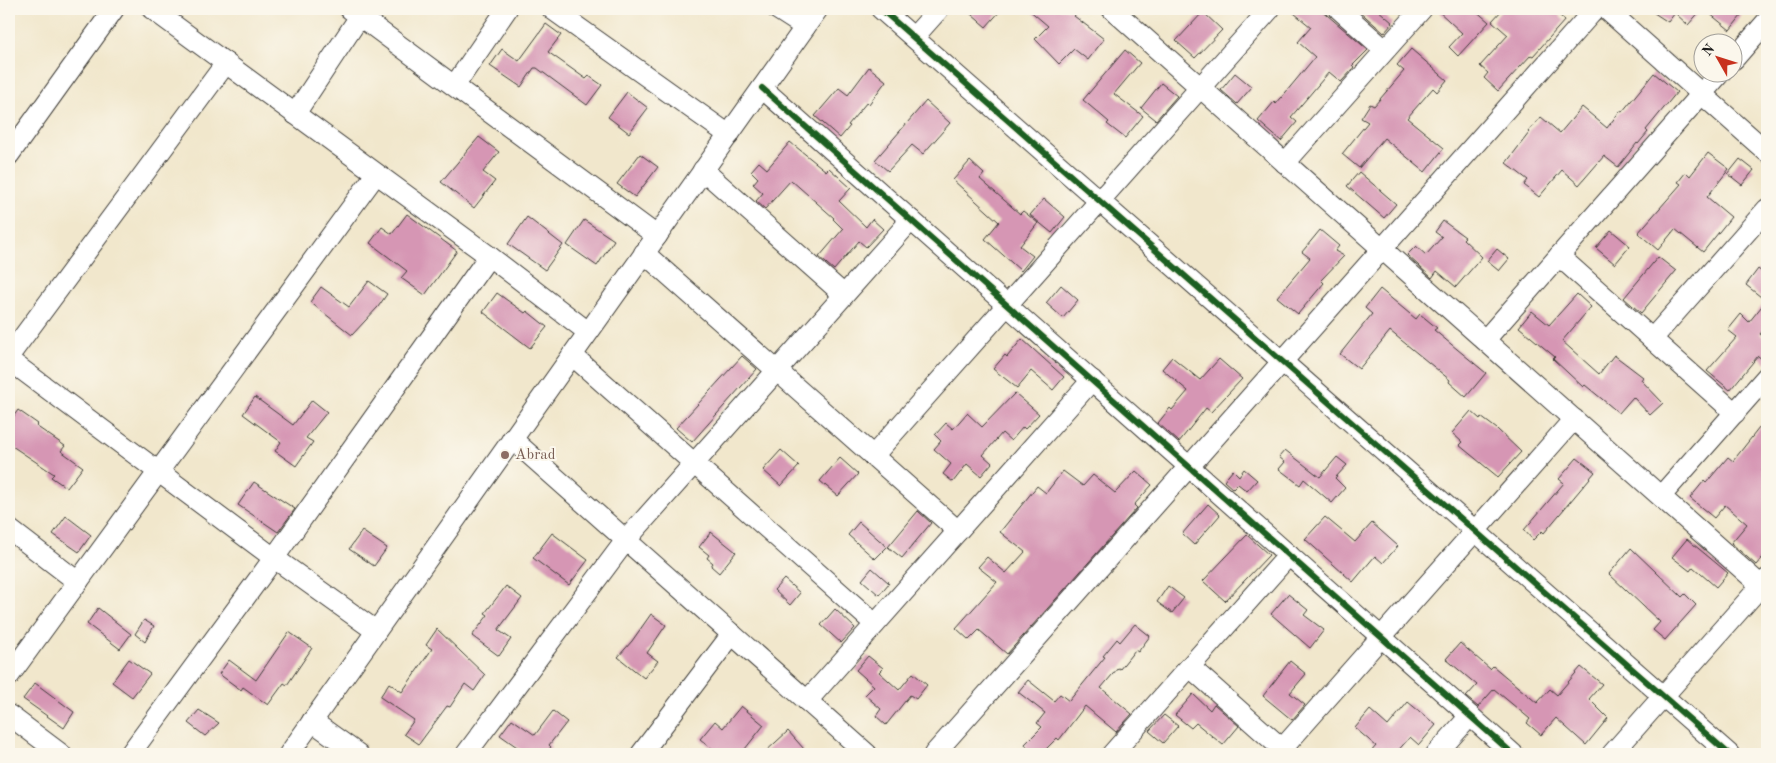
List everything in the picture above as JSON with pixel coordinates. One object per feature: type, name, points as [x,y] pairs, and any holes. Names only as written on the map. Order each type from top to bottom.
[{"type":"street","points":[[9,155],[114,9]]},
{"type":"street","points":[[152,9],[490,256],[588,332]]},
{"type":"street","points":[[455,85],[507,9]]},
{"type":"street","points":[[552,9],[729,135]]},
{"type":"street","points":[[777,9],[805,27]]},
{"type":"street","points":[[288,754],[818,9]]},
{"type":"street","points":[[881,9],[1729,754]]},
{"type":"street","points":[[914,37],[939,9]]},
{"type":"street","points":[[1112,9],[1661,496],[1765,585],[1612,754]]},
{"type":"street","points":[[873,456],[1270,9]]},
{"type":"street","points":[[1339,9],[1385,50]]},
{"type":"street","points":[[1285,163],[1422,9]]},
{"type":"street","points":[[934,754],[1595,9]]},
{"type":"street","points":[[1606,9],[1767,152]]},
{"type":"street","points":[[295,114],[355,13],[657,236]]},
{"type":"street","points":[[1744,47],[1767,21]]},
{"type":"street","points":[[9,356],[226,63]]},
{"type":"street","points":[[1485,340],[1713,82]]},
{"type":"street","points":[[762,88],[1514,754]]},
{"type":"street","points":[[703,170],[844,295]]},
{"type":"street","points":[[9,676],[376,174]]},
{"type":"street","points":[[1652,339],[1767,209]]},
{"type":"street","points":[[466,754],[626,540],[911,220]]},
{"type":"street","points":[[644,253],[958,531]]},
{"type":"street","points":[[130,754],[274,558],[490,256]]},
{"type":"street","points":[[1559,256],[1735,413]]},
{"type":"street","points":[[572,355],[875,624]]},
{"type":"street","points":[[9,360],[274,558],[376,631]]},
{"type":"street","points":[[1661,496],[1767,376]]},
{"type":"street","points":[[807,701],[1092,380]]},
{"type":"street","points":[[1190,667],[1285,751],[1381,637],[1574,419]]},
{"type":"street","points":[[512,439],[867,754]]},
{"type":"street","points":[[9,529],[78,582]]},
{"type":"street","points":[[1112,754],[1289,555]]},
{"type":"street","points":[[641,754],[732,634]]},
{"type":"street","points":[[9,715],[61,754]]},
{"type":"street","points":[[1436,754],[1470,716]]},
{"type":"street","points":[[312,721],[358,754]]},
{"type":"building","points":[[965,9],[1002,9],[986,27]]},
{"type":"building","points":[[1028,9],[1070,9],[1076,14],[1074,16],[1104,39],[1088,60],[1074,49],[1059,64],[1035,39],[1048,26]]},
{"type":"building","points":[[1289,9],[1320,9],[1368,50],[1352,66],[1354,68],[1341,82],[1329,72],[1291,117],[1297,122],[1281,141],[1258,121],[1274,102],[1276,104],[1315,57],[1298,42],[1311,27]]},
{"type":"building","points":[[1357,9],[1377,9],[1393,23],[1384,33]]},
{"type":"building","points":[[1436,9],[1474,9],[1489,22],[1458,56],[1449,47],[1462,33]]},
{"type":"building","points":[[1503,9],[1551,9],[1565,20],[1498,91],[1484,78],[1488,73],[1480,66],[1508,35],[1492,21]]},
{"type":"building","points":[[1648,9],[1702,9],[1688,25],[1675,13],[1668,22]]},
{"type":"building","points":[[1704,9],[1732,9],[1741,16],[1730,30]]},
{"type":"building","points":[[1203,12],[1222,30],[1195,58],[1176,41]]},
{"type":"building","points":[[546,24],[561,35],[548,52],[586,79],[589,76],[602,85],[587,105],[537,68],[534,68],[521,87],[490,66],[502,49],[519,61]]},
{"type":"building","points":[[1411,49],[1447,80],[1437,92],[1433,88],[1407,118],[1444,148],[1425,172],[1384,138],[1359,168],[1342,154],[1368,122],[1361,118],[1370,104],[1374,106],[1404,71],[1397,65]]},
{"type":"building","points":[[1125,50],[1140,63],[1114,94],[1143,116],[1125,138],[1107,124],[1109,122],[1083,100]]},
{"type":"building","points":[[869,67],[886,81],[869,104],[867,102],[848,125],[850,126],[840,138],[815,116],[839,88],[848,95]]},
{"type":"building","points":[[1235,73],[1252,87],[1237,104],[1221,90]]},
{"type":"building","points":[[1654,73],[1677,92],[1646,130],[1648,132],[1618,167],[1604,156],[1579,185],[1562,170],[1539,197],[1524,185],[1528,180],[1506,163],[1541,117],[1560,133],[1582,107],[1607,128]]},
{"type":"building","points":[[1161,83],[1177,96],[1156,120],[1141,108]]},
{"type":"building","points":[[627,92],[648,108],[629,133],[608,117]]},
{"type":"building","points":[[926,101],[950,123],[923,154],[912,145],[888,171],[875,160]]},
{"type":"building","points":[[479,137],[499,152],[483,172],[495,181],[474,208],[441,182]]},
{"type":"building","points":[[790,142],[826,171],[829,168],[851,188],[839,201],[866,227],[872,219],[883,229],[866,247],[859,241],[834,270],[819,257],[843,229],[834,218],[791,180],[765,209],[756,201],[763,193],[753,184],[758,178],[751,171],[759,162],[767,169]]},
{"type":"building","points":[[1708,153],[1729,169],[1707,197],[1731,217],[1703,252],[1675,229],[1658,250],[1638,233],[1681,184],[1678,182],[1686,172],[1690,176]]},
{"type":"building","points":[[640,154],[658,167],[635,197],[617,184]]},
{"type":"building","points":[[1740,159],[1754,170],[1742,185],[1728,174]]},
{"type":"building","points":[[970,161],[984,174],[980,179],[1020,214],[1023,211],[1038,223],[1020,246],[1033,256],[1021,271],[985,239],[999,222],[953,180]]},
{"type":"building","points":[[1359,172],[1396,204],[1384,218],[1347,186]]},
{"type":"building","points":[[1044,199],[1065,217],[1052,233],[1030,215]]},
{"type":"building","points":[[407,214],[457,251],[425,295],[401,278],[407,271],[370,243],[382,227],[392,234]]},
{"type":"building","points":[[527,217],[563,245],[545,270],[508,244]]},
{"type":"building","points":[[584,220],[614,240],[597,266],[567,245]]},
{"type":"building","points":[[1443,221],[1465,237],[1463,239],[1482,257],[1456,287],[1437,271],[1432,278],[1407,255],[1416,246],[1426,255],[1442,237],[1435,232]]},
{"type":"building","points":[[1320,230],[1339,246],[1335,251],[1344,256],[1321,280],[1324,283],[1298,314],[1277,297],[1310,258],[1302,252]]},
{"type":"building","points":[[1611,230],[1630,246],[1615,264],[1596,248]]},
{"type":"building","points":[[1497,249],[1509,259],[1499,271],[1487,261]]},
{"type":"building","points":[[1658,257],[1676,271],[1641,313],[1624,298]]},
{"type":"building","points":[[1758,269],[1767,276],[1767,326],[1760,334],[1767,340],[1767,363],[1758,356],[1730,390],[1707,371],[1737,337],[1728,330],[1741,314],[1749,322],[1766,301],[1746,285]]},
{"type":"building","points":[[369,281],[387,294],[378,307],[352,335],[310,302],[321,287],[349,307]]},
{"type":"building","points":[[1061,285],[1078,300],[1063,318],[1046,303]]},
{"type":"building","points":[[1380,289],[1416,319],[1420,314],[1437,328],[1434,330],[1486,373],[1466,397],[1449,382],[1450,380],[1390,331],[1359,369],[1340,354],[1372,314],[1365,308]]},
{"type":"building","points":[[497,293],[525,313],[527,311],[547,327],[530,348],[483,312]]},
{"type":"building","points":[[1577,294],[1591,307],[1562,341],[1599,374],[1614,355],[1643,377],[1641,380],[1663,403],[1650,415],[1633,397],[1619,413],[1585,385],[1583,387],[1553,359],[1555,357],[1519,327],[1532,311],[1549,325]]},
{"type":"building","points":[[1022,339],[1064,377],[1053,390],[1031,371],[1017,388],[993,369],[1005,355],[1007,357]]},
{"type":"building","points":[[742,356],[757,369],[692,442],[676,428]]},
{"type":"building","points":[[1172,357],[1200,380],[1219,359],[1242,379],[1211,412],[1206,408],[1179,442],[1158,423],[1170,408],[1172,410],[1188,391],[1162,369]]},
{"type":"building","points":[[1015,393],[1039,414],[1025,429],[1023,427],[1011,441],[1002,433],[983,455],[992,463],[981,476],[967,464],[953,482],[943,474],[951,464],[934,449],[941,441],[935,435],[946,423],[953,429],[967,413],[982,427]]},
{"type":"building","points":[[255,397],[293,425],[312,400],[327,412],[306,438],[313,442],[296,466],[275,451],[281,442],[243,414]]},
{"type":"building","points":[[18,410],[38,424],[36,426],[65,446],[61,451],[83,467],[67,488],[51,477],[54,474],[9,444],[9,423]]},
{"type":"building","points":[[1471,411],[1497,429],[1521,452],[1498,477],[1459,445],[1462,442],[1452,433]]},
{"type":"building","points":[[1767,418],[1767,463],[1762,470],[1767,475],[1767,552],[1756,565],[1731,543],[1747,524],[1725,505],[1714,518],[1690,498],[1704,481],[1706,483],[1728,457],[1733,461]]},
{"type":"building","points":[[781,450],[799,466],[781,486],[763,470]]},
{"type":"building","points":[[1285,450],[1320,477],[1337,457],[1347,465],[1335,478],[1345,488],[1332,503],[1304,479],[1300,485],[1279,469],[1285,462],[1279,457]]},
{"type":"building","points":[[840,458],[858,474],[838,496],[820,481]]},
{"type":"building","points":[[1577,458],[1595,472],[1544,533],[1542,531],[1533,540],[1524,530],[1564,483],[1559,479]]},
{"type":"building","points":[[1244,469],[1257,480],[1247,491],[1238,484],[1233,489],[1224,481],[1233,470],[1239,476]]},
{"type":"building","points":[[1063,471],[1083,486],[1093,475],[1115,493],[1136,471],[1152,485],[1134,505],[1137,508],[1007,654],[979,630],[969,640],[956,628],[997,582],[978,567],[987,557],[1006,573],[1025,552],[1000,532],[1037,486],[1046,493]]},
{"type":"building","points":[[254,482],[295,509],[278,532],[238,505]]},
{"type":"building","points":[[1208,504],[1220,515],[1194,545],[1182,534]]},
{"type":"building","points":[[918,511],[931,523],[902,558],[888,547]]},
{"type":"building","points":[[66,516],[91,535],[79,552],[53,534]]},
{"type":"building","points":[[1325,517],[1355,542],[1372,523],[1398,546],[1383,563],[1375,556],[1353,582],[1305,539]]},
{"type":"building","points":[[859,522],[887,547],[875,559],[848,535]]},
{"type":"building","points":[[362,531],[387,548],[374,566],[349,549]]},
{"type":"building","points":[[711,532],[736,552],[719,573],[711,566],[713,563],[707,558],[709,555],[699,547]]},
{"type":"building","points":[[552,533],[588,560],[569,585],[533,558]]},
{"type":"building","points":[[1247,535],[1269,555],[1225,601],[1203,581]]},
{"type":"building","points":[[1687,539],[1728,573],[1716,587],[1693,567],[1690,571],[1672,557]]},
{"type":"building","points":[[1631,548],[1682,597],[1685,594],[1696,605],[1665,640],[1653,630],[1660,622],[1609,574]]},
{"type":"building","points":[[872,568],[889,583],[879,595],[862,580]]},
{"type":"building","points":[[784,579],[800,593],[790,605],[774,590]]},
{"type":"building","points":[[506,586],[522,598],[498,630],[511,639],[499,656],[472,636],[488,615],[485,613]]},
{"type":"building","points":[[1168,586],[1184,598],[1172,613],[1157,602]]},
{"type":"building","points":[[1288,594],[1308,610],[1304,615],[1324,630],[1310,648],[1271,614]]},
{"type":"building","points":[[98,608],[131,634],[120,649],[87,624]]},
{"type":"building","points":[[835,609],[855,628],[841,643],[821,625]]},
{"type":"building","points":[[651,614],[666,625],[647,653],[658,661],[644,678],[618,657]]},
{"type":"building","points":[[144,620],[154,626],[145,642],[135,634]]},
{"type":"building","points":[[1135,624],[1150,636],[1138,652],[1135,650],[1101,688],[1132,714],[1116,732],[1085,706],[1059,740],[1057,738],[1041,754],[1021,754],[1027,747],[1025,744],[1042,727],[1037,723],[1045,713],[1018,692],[1028,680],[1054,701],[1060,694],[1069,701],[1105,657],[1103,656],[1117,639],[1120,642]]},
{"type":"building","points":[[437,629],[485,675],[474,691],[465,684],[450,707],[447,706],[419,744],[404,734],[414,720],[380,697],[389,683],[402,692],[432,649],[426,645]]},
{"type":"building","points":[[289,632],[312,648],[287,685],[284,683],[268,705],[243,687],[241,690],[219,674],[229,660],[256,680]]},
{"type":"building","points":[[1460,643],[1490,669],[1493,666],[1537,703],[1550,689],[1557,695],[1581,667],[1602,684],[1589,699],[1608,718],[1586,745],[1556,718],[1541,735],[1527,723],[1530,719],[1494,689],[1478,707],[1466,697],[1477,685],[1446,659]]},
{"type":"building","points":[[868,656],[883,668],[879,672],[899,690],[913,673],[927,685],[916,699],[910,695],[886,725],[876,716],[881,709],[865,695],[874,686],[856,670]]},
{"type":"building","points":[[129,659],[150,674],[132,697],[112,682]]},
{"type":"building","points":[[1290,661],[1306,674],[1290,693],[1305,705],[1292,720],[1263,696]]},
{"type":"building","points":[[35,683],[74,712],[64,728],[23,699]]},
{"type":"building","points":[[1193,694],[1210,710],[1214,704],[1239,726],[1223,745],[1196,723],[1191,728],[1175,715]]},
{"type":"building","points":[[1408,702],[1436,725],[1419,745],[1410,737],[1395,754],[1369,754],[1376,746],[1355,728],[1370,710],[1388,726]]},
{"type":"building","points":[[741,706],[764,725],[741,754],[719,754],[700,739],[715,721],[723,728]]},
{"type":"building","points":[[199,710],[219,723],[205,736],[188,723]]},
{"type":"building","points":[[553,711],[567,722],[549,745],[551,747],[545,754],[527,754],[500,735],[512,719],[535,735]]},
{"type":"building","points":[[1164,715],[1178,726],[1163,743],[1149,731]]},
{"type":"building","points":[[788,731],[804,749],[798,754],[763,754]]},
{"type":"cycle path","points":[[881,9],[1729,754]]},
{"type":"cycle path","points":[[762,88],[1513,754]]},
{"type":"place","name":"Abrad","points":[[505,455]]}]
